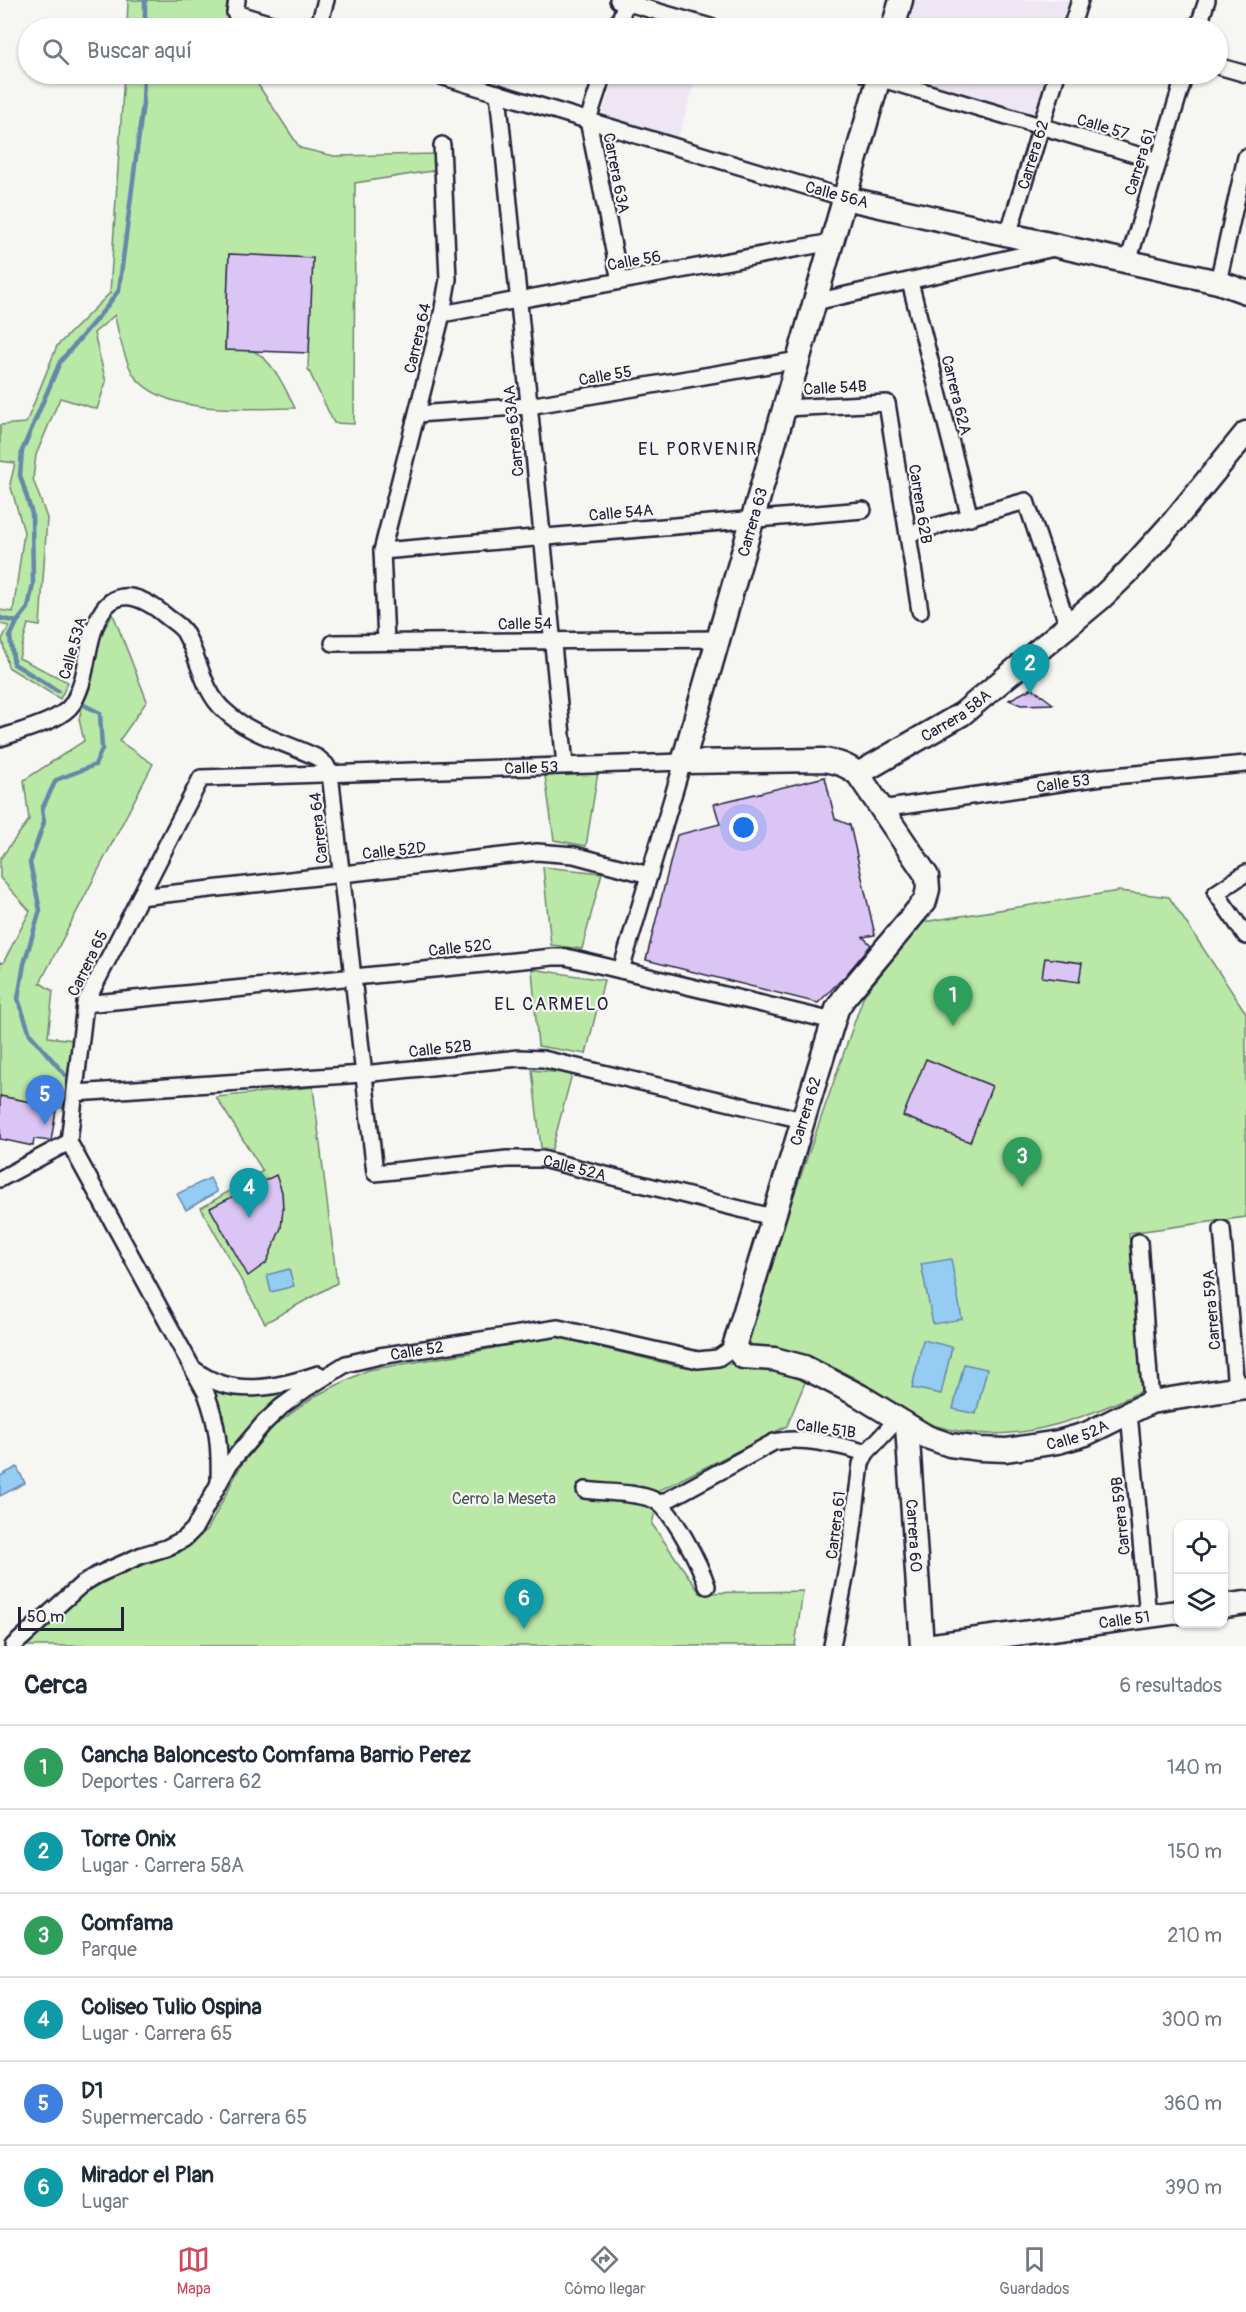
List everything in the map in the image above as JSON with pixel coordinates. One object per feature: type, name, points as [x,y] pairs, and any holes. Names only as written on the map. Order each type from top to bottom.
[{"type":"street","points":[[321,18],[326,0]]},
{"type":"street","points":[[896,18],[901,0]]},
{"type":"street","points":[[1077,18],[1080,0]]},
{"type":"street","points":[[1201,18],[1206,0]]},
{"type":"street","points":[[619,18],[622,1],[680,18]]},
{"type":"street","points":[[236,7],[262,18]]},
{"type":"street","points":[[1228,69],[1246,74]]},
{"type":"street","name":"Calle 56A","points":[[468,84],[845,198],[1218,282],[1246,292]]},
{"type":"street","name":"Carrera 63A","points":[[600,84],[588,120],[620,281]]},
{"type":"street","name":"Carrera 63","points":[[621,970],[845,198],[873,84]]},
{"type":"street","name":"Calle 57","points":[[904,84],[1158,161]]},
{"type":"street","name":"Carrera 62","points":[[1008,235],[1054,84]]},
{"type":"street","name":"Carrera 61","points":[[1128,262],[1182,84]]},
{"type":"street","name":"Carrera 63AA","points":[[498,93],[564,765]]},
{"type":"street","name":"Carrera 64","points":[[386,642],[382,551],[442,314],[447,279],[442,145]]},
{"type":"street","points":[[1218,282],[1246,157]]},
{"type":"street","name":"Calle 56","points":[[442,314],[832,242]]},
{"type":"street","points":[[815,303],[1061,246]]},
{"type":"street","name":"Carrera 62A","points":[[910,282],[970,518]]},
{"type":"street","name":"Calle 55","points":[[417,414],[529,406],[798,360]]},
{"type":"street","name":"Calle 54B","points":[[784,408],[887,403]]},
{"type":"street","name":"Carrera 62B","points":[[887,403],[920,611]]},
{"type":"street","name":"Carrera 58A","points":[[858,774],[962,714],[1068,626],[1128,572],[1174,521],[1246,433]]},
{"type":"street","points":[[908,534],[1026,501],[1068,626]]},
{"type":"street","name":"Calle 54A","points":[[382,551],[862,510]]},
{"type":"street","name":"Carrera 64","points":[[116,598],[129,596],[143,600],[185,632],[214,700],[234,719],[318,758],[326,765],[330,773],[375,1173]]},
{"type":"street","name":"Calle 53A","points":[[0,738],[30,728],[65,712],[74,703],[83,678],[90,637],[100,615],[116,598]]},
{"type":"street","name":"Calle 54","points":[[333,643],[718,639]]},
{"type":"street","name":"Calle 53","points":[[201,778],[564,765],[823,760],[849,767],[858,774]]},
{"type":"street","name":"Calle 53","points":[[881,809],[1101,777],[1246,764]]},
{"type":"street","points":[[858,774],[881,809]]},
{"type":"street","name":"Carrera 65","points":[[69,1142],[85,1004],[201,778]]},
{"type":"street","name":"Carrera 62","points":[[734,1347],[837,1009],[925,901],[928,889],[927,876],[881,809]]},
{"type":"street","name":"Calle 52D","points":[[140,897],[537,852],[574,855],[649,875]]},
{"type":"street","points":[[1246,873],[1216,892],[1246,936]]},
{"type":"street","name":"Calle 52C","points":[[85,1004],[535,957],[566,957],[833,1021]]},
{"type":"street","name":"Calle 52B","points":[[75,1093],[363,1074],[519,1058],[543,1059],[803,1120]]},
{"type":"street","points":[[0,1179],[69,1142],[206,1393],[219,1438],[219,1482]]},
{"type":"street","name":"Calle 52A","points":[[375,1173],[507,1160],[542,1159],[772,1217]]},
{"type":"street","name":"Carrera 59A","points":[[1222,1229],[1241,1388]]},
{"type":"street","points":[[1139,1242],[1151,1402]]},
{"type":"street","name":"Calle 52","points":[[13,1646],[81,1585],[142,1555],[166,1548],[184,1539],[194,1529],[219,1482],[244,1444],[281,1407],[346,1364],[380,1356],[558,1328],[698,1360],[718,1358],[734,1347]]},
{"type":"street","points":[[734,1347],[743,1358],[774,1359],[804,1367],[902,1423]]},
{"type":"street","points":[[191,1367],[206,1379],[219,1384],[239,1388],[263,1388],[303,1379],[346,1364]]},
{"type":"street","name":"Calle 52A","points":[[902,1423],[927,1437],[950,1445],[1006,1450],[1033,1447],[1086,1434],[1151,1402],[1241,1388]]},
{"type":"street","name":"Carrera 59B","points":[[1129,1413],[1148,1616]]},
{"type":"street","name":"Carrera 61","points":[[832,1646],[850,1552],[858,1475],[866,1453],[902,1423]]},
{"type":"street","name":"Carrera 60","points":[[902,1423],[924,1646]]},
{"type":"street","name":"Calle 51B","points":[[660,1504],[774,1442],[782,1440],[838,1446],[866,1453]]},
{"type":"street","points":[[585,1490],[656,1500],[689,1545],[701,1567],[707,1586]]},
{"type":"street","points":[[1228,1605],[1246,1603]]},
{"type":"street","name":"Calle 51","points":[[924,1646],[997,1641],[1174,1613]]},
{"type":"shaded area","points":[[913,0],[1071,0],[1066,18],[907,18]]},
{"type":"shaded area","points":[[612,84],[695,84],[678,138],[602,115]]},
{"type":"shaded area","points":[[930,84],[1046,84],[1037,115]]},
{"type":"green space","points":[[128,0],[230,0],[229,18],[127,18]]},
{"type":"green space","points":[[123,84],[258,84],[300,148],[334,156],[437,154],[438,170],[355,183],[354,424],[334,423],[308,369],[312,258],[229,255],[225,350],[247,350],[260,355],[273,368],[295,408],[210,408],[167,399],[149,390],[135,377],[125,356],[115,315],[94,333],[106,382],[97,409],[60,398],[36,455],[33,479],[47,518],[40,626],[28,624],[19,658],[68,682],[60,699],[8,667],[2,639],[9,626],[0,624],[0,610],[13,612],[24,532],[10,484],[15,463],[0,461],[0,425],[26,423],[57,346],[110,293]]},
{"type":"green space","points":[[113,614],[147,701],[119,741],[153,764],[40,983],[53,991],[48,1037],[74,1040],[63,1108],[1,1096],[0,1098],[0,962],[3,963],[30,911],[0,878],[0,859],[29,820],[24,780],[84,741],[79,719],[101,634]]},
{"type":"green space","points":[[598,772],[586,846],[554,840],[545,776]]},
{"type":"green space","points":[[543,867],[602,873],[582,949],[551,945]]},
{"type":"green space","points":[[1119,891],[1169,897],[1246,1013],[1246,1217],[1129,1233],[1144,1390],[1117,1403],[1061,1423],[1004,1434],[975,1433],[946,1429],[917,1419],[865,1384],[819,1361],[787,1351],[753,1347],[745,1335],[864,995],[923,922]]},
{"type":"green space","points":[[532,969],[604,980],[586,1054],[538,1046]]},
{"type":"green space","points":[[532,1070],[572,1074],[552,1149],[541,1148]]},
{"type":"green space","points":[[313,1087],[337,1283],[265,1323],[201,1208],[263,1171],[216,1097]]},
{"type":"green space","name":"Cerro la Meseta","points":[[553,1336],[677,1366],[738,1364],[808,1375],[787,1426],[660,1490],[652,1524],[700,1593],[803,1591],[795,1646],[24,1646],[77,1597],[125,1571],[179,1553],[208,1529],[241,1465],[274,1426],[315,1396],[368,1370]]},
{"type":"green space","points":[[303,1384],[259,1414],[224,1464],[225,1425],[213,1389],[258,1394]]},
{"type":"water","points":[[210,1178],[217,1192],[186,1210],[177,1194]]},
{"type":"water","points":[[951,1259],[962,1319],[933,1324],[921,1264]]},
{"type":"water","points":[[289,1269],[294,1286],[271,1292],[267,1275]]},
{"type":"water","points":[[923,1340],[952,1347],[941,1394],[912,1388]]},
{"type":"water","points":[[964,1364],[987,1369],[976,1414],[953,1409]]},
{"type":"water","points":[[17,1467],[25,1483],[0,1496],[0,1476]]},
{"type":"building","points":[[229,254],[313,258],[309,353],[225,350]]},
{"type":"building","points":[[1032,688],[1053,704],[1021,705],[1009,700]]},
{"type":"building","points":[[825,777],[835,819],[850,825],[875,935],[863,937],[871,945],[845,976],[818,1003],[646,960],[677,835],[720,824],[714,804]]},
{"type":"building","points":[[1045,958],[1082,963],[1079,982],[1042,977]]},
{"type":"building","points":[[926,1059],[992,1086],[970,1142],[903,1116]]},
{"type":"building","points":[[0,1096],[41,1104],[40,1108],[56,1110],[51,1141],[34,1139],[33,1146],[0,1139]]},
{"type":"building","points":[[276,1175],[282,1192],[281,1228],[266,1263],[248,1276],[210,1208]]},
{"type":"waterway","points":[[145,0],[145,18]]},
{"type":"waterway","points":[[58,691],[14,664],[10,637],[17,622],[28,608],[33,584],[32,514],[20,475],[22,451],[60,362],[119,290],[144,84]]},
{"type":"waterway","points":[[0,618],[17,622]]},
{"type":"waterway","points":[[65,1075],[30,1034],[18,999],[24,964],[40,910],[30,863],[44,822],[42,809],[56,780],[95,765],[102,749],[100,713],[82,704]]},
{"type":"place","name":"Torre Onix","points":[[1030,694]]},
{"type":"place","name":"Cancha Baloncesto Comfama Barrio Perez","points":[[953,1026]]},
{"type":"place","name":"D1","points":[[45,1125]]},
{"type":"place","name":"Comfama","points":[[1022,1187]]},
{"type":"place","name":"Coliseo Tulio Ospina","points":[[249,1218]]},
{"type":"place","name":"Mirador el Plan","points":[[524,1629]]},
{"type":"district","name":"EL PORVENIR","points":[[698,449]]},
{"type":"district","name":"EL CARMELO","points":[[552,1004]]}]
